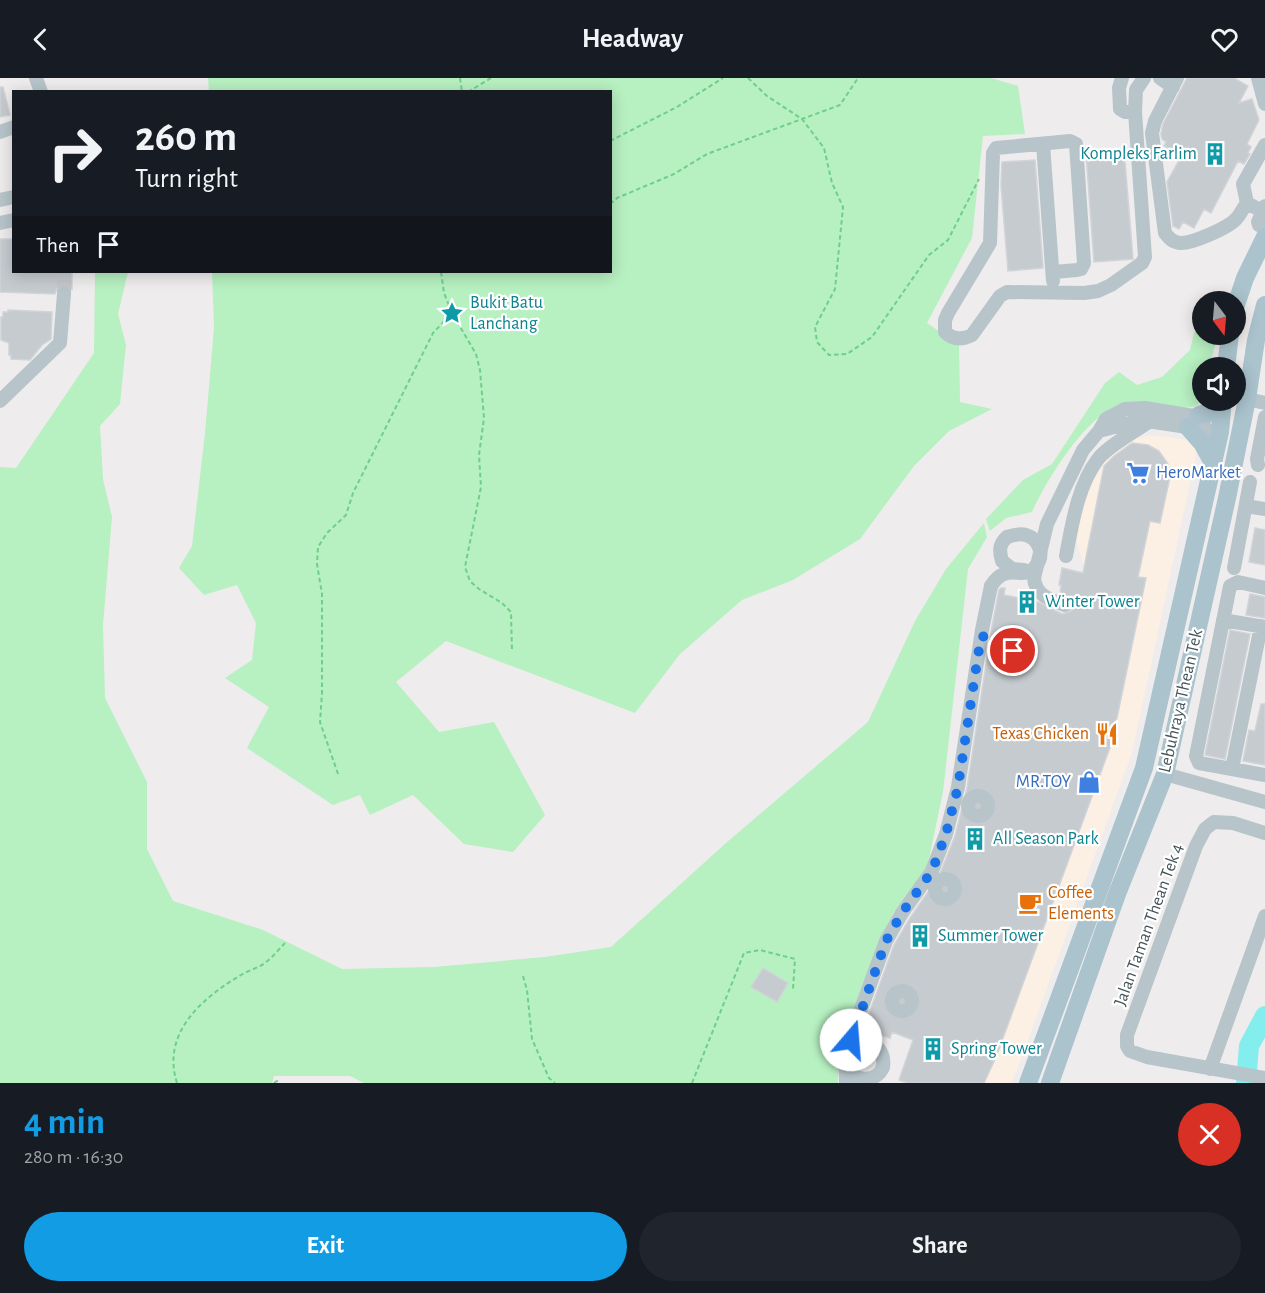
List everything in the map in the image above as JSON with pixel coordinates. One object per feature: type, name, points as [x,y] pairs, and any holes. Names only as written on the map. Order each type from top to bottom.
[{"type":"main road","points":[[1241,291],[1265,237]]},
{"type":"main road","name":"Lebuhraya Thean Tek","points":[[1050,1083],[1113,904],[1165,774],[1221,520],[1256,401],[1256,340],[1265,305]]},
{"type":"main road","points":[[1227,498],[1223,480],[1230,442],[1223,428],[1236,414],[1243,375],[1256,340]]},
{"type":"main road","points":[[1209,411],[1193,421],[1213,463]]},
{"type":"main road","name":"Lebuhraya Thean Tek","points":[[1028,1083],[1144,768],[1213,463],[1223,428],[1222,411]]},
{"type":"street","points":[[1122,78],[1119,88],[1120,109],[1135,112]]},
{"type":"street","points":[[1053,272],[1081,269],[1084,263],[1076,147],[1073,141],[1070,141],[999,147],[993,153],[990,243],[948,313],[945,320],[945,332],[954,338],[967,338],[972,335],[1000,296],[1007,292],[1084,293],[1098,291],[1111,285],[1142,263],[1145,257],[1135,112],[1136,90],[1144,78]]},
{"type":"street","points":[[1160,78],[1175,83],[1155,121],[1152,133],[1165,233],[1170,240],[1182,244],[1200,238],[1237,219],[1247,203],[1243,184],[1260,164],[1265,145]]},
{"type":"street","points":[[1258,78],[1265,104]]},
{"type":"street","points":[[1043,144],[1054,292]]},
{"type":"street","points":[[1247,203],[1264,208],[1258,222],[1265,228]]},
{"type":"street","points":[[0,401],[60,343],[64,294]]},
{"type":"street","points":[[1065,605],[1047,599],[1035,584],[1038,558],[1047,524],[1083,450],[1106,419],[1125,409],[1145,408],[1223,428]]},
{"type":"street","points":[[1258,465],[1257,459],[1265,417]]},
{"type":"street","points":[[1066,556],[1086,480],[1099,457],[1152,420]]},
{"type":"street","points":[[1099,431],[1113,429],[1132,421],[1193,421]]},
{"type":"street","points":[[1234,568],[1251,482]]},
{"type":"street","points":[[1246,506],[1265,509]]},
{"type":"street","points":[[1201,516],[1242,525]]},
{"type":"street","points":[[846,1083],[846,1066],[848,1052],[852,1047],[862,1042],[874,1044],[879,1048],[883,1054],[883,1066],[881,1072],[870,1079],[857,1078],[852,1074],[847,1063],[854,1028],[886,941],[902,913],[932,881],[932,871],[946,834],[956,796],[991,586],[1000,575],[1007,572],[1026,573],[1032,570],[1040,560],[1040,548],[1032,538],[1021,534],[1007,537],[1002,541],[1000,554],[1006,566],[1012,569],[1030,568],[1038,558]]},
{"type":"street","points":[[1265,588],[1238,582],[1230,586],[1196,756],[1199,763],[1265,775]]},
{"type":"street","points":[[1223,620],[1263,627],[1234,793]]},
{"type":"street","points":[[981,636],[1003,640]]},
{"type":"street","points":[[1165,774],[1265,802]]},
{"type":"street","points":[[956,796],[969,802]]},
{"type":"street","name":"Jalan Taman Thean Tek 4","points":[[1210,1069],[1147,1057],[1130,1051],[1127,1046],[1127,1035],[1196,846],[1205,829],[1214,822],[1233,823],[1265,833]]},
{"type":"street","points":[[1265,916],[1210,1069],[1265,1078]]},
{"type":"street","points":[[869,987],[893,997]]},
{"type":"street","points":[[846,1066],[861,1083]]},
{"type":"path","points":[[471,90],[491,78]]},
{"type":"path","points":[[612,140],[677,107],[723,78]]},
{"type":"path","points":[[748,78],[766,96],[802,119],[824,148],[832,183],[843,207],[835,289],[815,327],[817,342],[829,355],[847,354],[872,337],[928,255],[948,240],[993,153]]},
{"type":"path","points":[[612,202],[617,198],[674,174],[707,154],[840,105],[858,78]]},
{"type":"path","points":[[441,273],[444,293],[452,314],[476,354],[480,370],[484,418],[478,455],[481,487],[465,567],[470,581],[511,612],[512,651]]},
{"type":"path","points":[[338,774],[320,722],[322,594],[317,564],[318,547],[327,533],[346,515],[353,493],[433,333],[452,314]]},
{"type":"path","points":[[177,1083],[172,1067],[177,1036],[201,1002],[242,974],[265,963],[285,943]]},
{"type":"path","points":[[692,1083],[744,953],[760,950],[795,959],[793,989]]},
{"type":"path","points":[[523,976],[527,990],[532,1039],[549,1078],[555,1083]]},
{"type":"shaded area","points":[[1152,435],[1190,440],[1197,451],[1132,753],[1011,1083],[931,1083],[1094,569],[1084,566],[1077,543],[1076,523],[1084,495],[1109,454],[1132,439]]},
{"type":"green space","points":[[208,78],[991,78],[1018,86],[1025,134],[983,136],[972,238],[927,323],[959,345],[960,402],[992,409],[949,431],[914,466],[860,539],[793,580],[742,600],[680,654],[635,713],[446,641],[396,682],[439,732],[494,722],[545,815],[513,852],[464,844],[413,795],[370,815],[360,795],[333,805],[247,748],[269,707],[225,678],[252,660],[256,623],[237,585],[204,595],[179,568],[192,546],[205,433],[214,328],[212,273],[612,273],[612,90],[209,90]]},
{"type":"green space","points":[[95,273],[128,273],[118,314],[126,345],[120,404],[100,426],[103,479],[112,517],[103,625],[105,698],[147,782],[147,849],[173,901],[263,930],[342,969],[434,967],[545,957],[611,947],[726,843],[868,722],[915,621],[946,569],[984,523],[987,537],[968,569],[943,792],[927,868],[894,912],[879,941],[838,1055],[838,1083],[364,1083],[350,1076],[274,1076],[272,1083],[0,1083],[0,467],[16,468],[94,353]]},
{"type":"green space","points":[[1192,342],[1192,345],[1215,345],[1212,357],[1192,357],[1192,407],[1183,408],[1138,402],[1115,406],[1100,416],[1072,446],[1048,482],[1032,512],[1006,518],[990,531],[986,519],[1023,480],[1052,464],[1105,383],[1119,372],[1137,385],[1162,377],[1190,350]]},
{"type":"building","name":"Kompleks Farlim","points":[[1187,78],[1234,78],[1248,86],[1239,103],[1252,99],[1259,120],[1247,144],[1251,147],[1248,153],[1250,154],[1244,164],[1238,161],[1211,213],[1204,209],[1194,228],[1183,222],[1179,229],[1173,226],[1167,182],[1182,155],[1164,146],[1166,142],[1162,139],[1161,134],[1163,124]]},
{"type":"building","points":[[0,87],[3,87],[10,115],[0,117]]},
{"type":"building","points":[[1124,150],[1133,259],[1094,262],[1086,153]]},
{"type":"building","points":[[1035,160],[1043,268],[1008,271],[1001,185],[1002,162]]},
{"type":"building","points":[[0,239],[12,239],[12,273],[72,273],[72,289],[64,285],[57,288],[55,294],[0,292]]},
{"type":"building","points":[[8,310],[52,312],[51,339],[42,345],[30,360],[11,359],[9,343],[1,340],[1,317],[3,317],[3,312],[8,312]]},
{"type":"building","points":[[1132,443],[1148,445],[1159,451],[1168,464],[1170,477],[1160,523],[1150,521],[1138,577],[1146,578],[1112,742],[996,1057],[984,1083],[908,1083],[899,1080],[913,1040],[892,1032],[890,1038],[863,1030],[894,945],[939,876],[955,836],[967,788],[999,590],[1005,588],[1004,595],[1038,602],[1062,614],[1071,611],[1074,607],[1072,600],[1060,594],[1062,568],[1083,573],[1104,466]]},
{"type":"building","points":[[1255,528],[1265,530],[1265,565],[1249,562]]},
{"type":"building","points":[[1250,594],[1265,597],[1265,618],[1246,615]]},
{"type":"building","points":[[1230,630],[1250,634],[1225,759],[1205,755]]},
{"type":"building","points":[[1261,704],[1265,704],[1265,765],[1243,761],[1249,730],[1255,731]]},
{"type":"building","points":[[763,968],[788,983],[777,1002],[751,987]]},
{"type":"waterway","points":[[1246,1083],[1249,1046],[1265,1016]]},
{"type":"tunnel","points":[[64,294],[65,273]]},
{"type":"place","name":"Kompleks Farlim","points":[[1215,154]]},
{"type":"place","name":"Bukit Batu Lanchang","points":[[452,313]]},
{"type":"place","name":"HeroMarket","points":[[1138,473]]},
{"type":"place","name":"Winter Tower","points":[[1027,602]]},
{"type":"place","name":"Texas Chicken","points":[[1107,734]]},
{"type":"place","name":"MR.TOY","points":[[1089,782]]},
{"type":"place","name":"All Season Park","points":[[975,839]]},
{"type":"place","name":"Coffee Elements","points":[[1030,903]]},
{"type":"place","name":"Summer Tower","points":[[920,936]]},
{"type":"place","name":"Spring Tower","points":[[933,1049]]},
{"type":"route","points":[[851,1040],[886,941],[902,913],[932,871],[946,834],[958,787],[981,636],[1003,640],[1007,648],[1013,651]]}]
